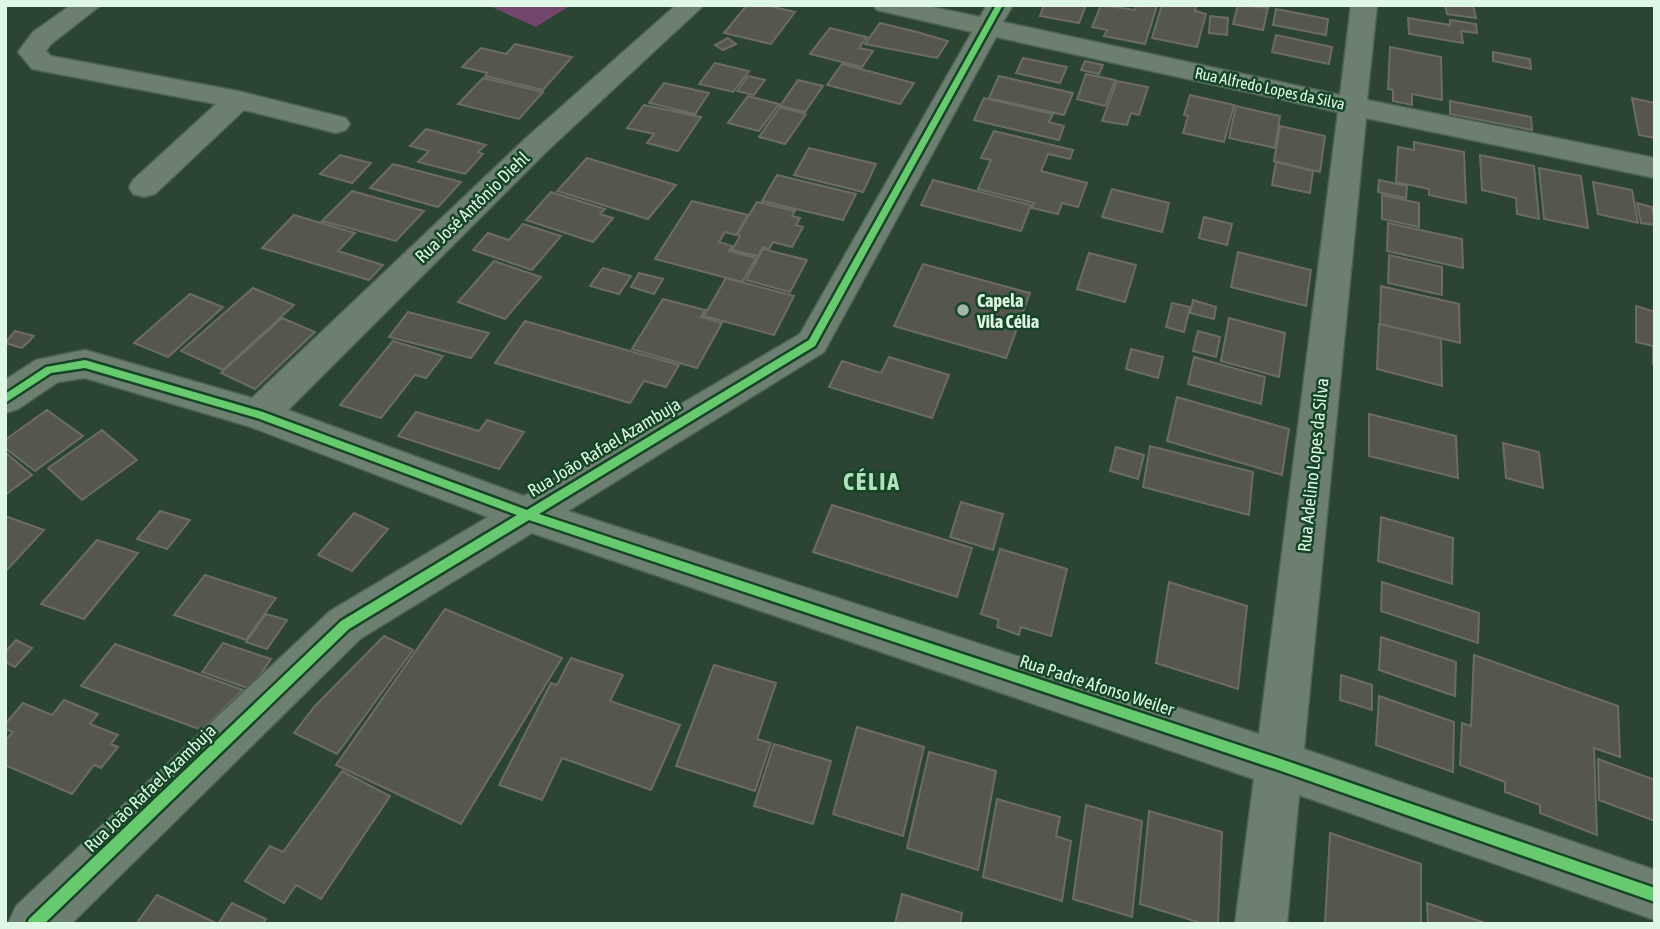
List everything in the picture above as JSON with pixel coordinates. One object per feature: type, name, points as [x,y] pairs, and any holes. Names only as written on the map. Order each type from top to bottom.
[{"type":"street","points":[[88,5],[42,38],[31,52],[42,63],[238,100],[336,124]]},
{"type":"street","name":"Rua José Antônio Diehl","points":[[259,415],[536,145],[691,5]]},
{"type":"street","name":"Rua Alfredo Lopes da Silva","points":[[886,5],[993,16],[1352,106],[1655,168]]},
{"type":"street","name":"Rua Adelino Lopes da Silva","points":[[1261,924],[1281,765],[1364,5]]},
{"type":"street","name":"Rua João Rafael Azambuja","points":[[34,924],[345,625],[812,343],[993,16]]},
{"type":"street","points":[[144,187],[238,100]]},
{"type":"street","name":"Rua Padre Afonso Weiler","points":[[5,399],[48,370],[85,364],[259,415],[526,514],[1281,765],[1655,895]]},
{"type":"shaded area","points":[[487,5],[571,5],[536,27]]},
{"type":"building","points":[[747,5],[765,5],[795,12],[771,44],[724,33]]},
{"type":"building","points":[[1044,5],[1086,5],[1079,23],[1040,16]]},
{"type":"building","points":[[1101,5],[1135,10],[1137,5],[1157,6],[1145,44],[1104,36],[1107,30],[1092,27]]},
{"type":"building","points":[[1162,5],[1196,5],[1195,11],[1206,14],[1197,47],[1152,38]]},
{"type":"building","points":[[1238,5],[1268,8],[1263,30],[1233,24]]},
{"type":"building","points":[[1445,5],[1473,5],[1476,18],[1447,14]]},
{"type":"building","points":[[1276,9],[1328,19],[1326,35],[1273,25]]},
{"type":"building","points":[[1210,16],[1228,18],[1227,35],[1209,33]]},
{"type":"building","points":[[1408,18],[1450,25],[1450,20],[1476,24],[1477,33],[1461,31],[1463,43],[1409,34]]},
{"type":"building","points":[[880,23],[948,41],[937,58],[865,44]]},
{"type":"building","points":[[830,28],[867,37],[859,48],[873,51],[862,67],[810,54]]},
{"type":"building","points":[[1276,35],[1332,47],[1329,64],[1272,52]]},
{"type":"building","points":[[728,38],[736,44],[723,50],[715,45]]},
{"type":"building","points":[[515,44],[572,57],[543,90],[485,76],[487,73],[462,67],[481,48],[506,54]]},
{"type":"building","points":[[1390,47],[1441,57],[1442,100],[1412,94],[1412,105],[1393,101],[1393,90],[1388,89]]},
{"type":"building","points":[[1493,52],[1530,59],[1531,69],[1493,61]]},
{"type":"building","points":[[1023,58],[1067,67],[1060,83],[1016,73]]},
{"type":"building","points":[[1085,61],[1103,65],[1099,74],[1081,70]]},
{"type":"building","points":[[715,63],[749,71],[733,92],[699,84]]},
{"type":"building","points":[[842,64],[914,83],[900,104],[827,85]]},
{"type":"building","points":[[1086,74],[1115,80],[1105,106],[1077,99]]},
{"type":"building","points":[[748,76],[765,80],[754,95],[737,91]]},
{"type":"building","points":[[999,76],[1073,93],[1064,115],[989,98]]},
{"type":"building","points":[[483,78],[543,92],[519,119],[458,104]]},
{"type":"building","points":[[798,80],[823,86],[805,112],[780,106]]},
{"type":"building","points":[[1117,81],[1148,87],[1139,115],[1131,113],[1127,125],[1102,121]]},
{"type":"building","points":[[664,83],[709,93],[695,114],[649,103]]},
{"type":"building","points":[[1190,95],[1234,105],[1224,142],[1183,133],[1188,116],[1184,115]]},
{"type":"building","points":[[748,96],[779,104],[759,131],[728,123]]},
{"type":"building","points":[[984,98],[1053,114],[1049,122],[1064,126],[1059,140],[974,120]]},
{"type":"building","points":[[1632,98],[1655,103],[1655,138],[1639,135]]},
{"type":"building","points":[[1450,101],[1531,117],[1532,130],[1450,114]]},
{"type":"building","points":[[644,105],[701,117],[678,151],[647,143],[654,134],[627,128]]},
{"type":"building","points":[[1236,106],[1280,116],[1275,148],[1229,138]]},
{"type":"building","points":[[780,107],[806,114],[785,144],[759,137]]},
{"type":"building","points":[[1280,126],[1325,136],[1320,172],[1274,161]]},
{"type":"building","points":[[426,129],[486,145],[478,152],[483,154],[465,174],[418,162],[429,151],[410,146]]},
{"type":"building","points":[[994,131],[1073,150],[1070,159],[1048,154],[1041,171],[1087,183],[1078,207],[1062,203],[1058,214],[1032,208],[1034,203],[978,189],[991,160],[981,158]]},
{"type":"building","points":[[1414,142],[1464,152],[1466,203],[1429,195],[1429,189],[1396,182],[1398,147],[1414,150]]},
{"type":"building","points":[[809,148],[876,164],[863,192],[794,175]]},
{"type":"building","points":[[340,155],[371,163],[352,183],[320,174]]},
{"type":"building","points":[[1480,155],[1534,166],[1539,219],[1517,214],[1516,198],[1482,190]]},
{"type":"building","points":[[587,158],[676,185],[648,219],[557,191]]},
{"type":"building","points":[[1276,162],[1313,171],[1310,193],[1272,185]]},
{"type":"building","points":[[393,164],[461,182],[438,207],[370,188]]},
{"type":"building","points":[[1539,168],[1581,176],[1588,228],[1544,219]]},
{"type":"building","points":[[777,175],[856,194],[843,220],[762,201]]},
{"type":"building","points":[[933,180],[1031,205],[1021,231],[921,205]]},
{"type":"building","points":[[1379,180],[1407,186],[1406,198],[1378,192]]},
{"type":"building","points":[[1593,182],[1632,190],[1638,223],[1598,214]]},
{"type":"building","points":[[1112,189],[1169,203],[1162,232],[1102,217]]},
{"type":"building","points":[[352,191],[424,211],[396,241],[322,221]]},
{"type":"building","points":[[551,192],[605,209],[600,214],[613,218],[593,242],[526,220]]},
{"type":"building","points":[[1382,195],[1419,203],[1419,227],[1382,219]]},
{"type":"building","points":[[692,201],[748,215],[736,235],[725,232],[719,242],[732,246],[729,251],[756,258],[742,282],[655,259]]},
{"type":"building","points":[[757,202],[795,211],[792,216],[800,218],[796,225],[803,227],[792,247],[773,242],[769,249],[763,247],[758,256],[732,250],[740,236],[737,235]]},
{"type":"building","points":[[1637,203],[1652,207],[1655,225],[1641,223]]},
{"type":"building","points":[[294,215],[355,233],[338,251],[383,265],[369,280],[262,248]]},
{"type":"building","points":[[1204,217],[1232,224],[1227,245],[1199,238]]},
{"type":"building","points":[[1388,223],[1462,239],[1463,268],[1387,251]]},
{"type":"building","points":[[523,224],[561,236],[532,270],[473,250],[488,233],[509,240]]},
{"type":"building","points":[[763,249],[807,260],[790,292],[746,280]]},
{"type":"building","points":[[1238,252],[1311,270],[1306,306],[1231,287]]},
{"type":"building","points":[[1089,253],[1136,265],[1125,302],[1077,289]]},
{"type":"building","points":[[1389,255],[1442,267],[1442,295],[1388,283]]},
{"type":"building","points":[[494,261],[541,277],[505,319],[458,302]]},
{"type":"building","name":"Capela Vila Célia","points":[[923,264],[1030,293],[1006,358],[894,326]]},
{"type":"building","points":[[603,268],[631,276],[619,294],[590,286]]},
{"type":"building","points":[[639,273],[663,279],[654,294],[631,287]]},
{"type":"building","points":[[726,278],[794,296],[774,335],[704,316]]},
{"type":"building","points":[[1381,286],[1459,304],[1460,343],[1380,324]]},
{"type":"building","points":[[253,288],[294,305],[223,370],[181,351]]},
{"type":"building","points":[[190,294],[223,307],[168,357],[134,343]]},
{"type":"building","points":[[663,299],[705,310],[701,317],[722,323],[697,368],[632,349]]},
{"type":"building","points":[[1193,300],[1216,307],[1214,319],[1190,313]]},
{"type":"building","points":[[1172,303],[1190,307],[1184,332],[1166,327]]},
{"type":"building","points":[[1636,306],[1655,312],[1655,364],[1653,346],[1636,342]]},
{"type":"building","points":[[408,312],[489,333],[471,358],[389,337]]},
{"type":"building","points":[[282,318],[315,332],[255,389],[221,373]]},
{"type":"building","points":[[1229,318],[1285,333],[1279,377],[1221,361]]},
{"type":"building","points":[[525,321],[679,365],[666,387],[644,381],[630,403],[495,363]]},
{"type":"building","points":[[1379,324],[1441,338],[1442,386],[1377,369]]},
{"type":"building","points":[[15,331],[34,336],[22,348],[5,343]]},
{"type":"building","points":[[1198,331],[1220,337],[1216,357],[1193,351]]},
{"type":"building","points":[[393,341],[443,356],[426,378],[415,375],[381,418],[340,405]]},
{"type":"building","points":[[1131,349],[1163,357],[1158,378],[1126,369]]},
{"type":"building","points":[[889,357],[949,375],[932,418],[829,387],[842,361],[881,373]]},
{"type":"building","points":[[1194,357],[1265,377],[1261,404],[1188,384]]},
{"type":"building","points":[[1177,397],[1289,429],[1282,475],[1167,441]]},
{"type":"building","points":[[47,410],[83,436],[35,471],[5,448],[5,440]]},
{"type":"building","points":[[416,412],[479,431],[487,420],[524,432],[499,469],[398,436]]},
{"type":"building","points":[[1369,414],[1456,436],[1458,478],[1369,456]]},
{"type":"building","points":[[102,430],[137,460],[82,500],[48,468]]},
{"type":"building","points":[[1503,443],[1539,452],[1543,488],[1506,478]]},
{"type":"building","points":[[1150,446],[1253,472],[1249,515],[1143,487]]},
{"type":"building","points":[[1116,447],[1144,455],[1138,479],[1110,471]]},
{"type":"building","points":[[5,452],[32,475],[5,495]]},
{"type":"building","points":[[961,502],[1003,514],[993,550],[950,537]]},
{"type":"building","points":[[832,505],[972,548],[957,597],[813,552]]},
{"type":"building","points":[[160,511],[190,520],[167,549],[137,539]]},
{"type":"building","points":[[354,513],[388,529],[352,571],[318,555]]},
{"type":"building","points":[[5,516],[44,530],[5,572]]},
{"type":"building","points":[[1381,517],[1453,538],[1452,584],[1378,561]]},
{"type":"building","points":[[97,540],[138,553],[84,619],[41,604]]},
{"type":"building","points":[[1000,549],[1067,569],[1051,636],[1021,627],[1019,635],[997,627],[999,620],[981,614]]},
{"type":"building","points":[[205,575],[276,598],[246,640],[174,615]]},
{"type":"building","points":[[1169,582],[1247,606],[1238,689],[1156,663]]},
{"type":"building","points":[[1382,582],[1479,613],[1478,643],[1381,611]]},
{"type":"building","points":[[445,609],[562,658],[461,824],[336,765]]},
{"type":"building","points":[[266,614],[287,620],[267,649],[246,642]]},
{"type":"building","points":[[384,636],[413,650],[337,754],[294,733],[315,706]]},
{"type":"building","points":[[1381,637],[1456,662],[1455,696],[1379,670]]},
{"type":"building","points":[[16,640],[32,648],[15,667],[5,662],[5,652]]},
{"type":"building","points":[[223,643],[271,659],[250,689],[202,672]]},
{"type":"building","points":[[115,644],[243,690],[202,730],[81,686]]},
{"type":"building","points":[[1474,655],[1618,706],[1620,757],[1594,748],[1597,835],[1540,813],[1540,805],[1505,792],[1505,782],[1460,765],[1462,723],[1471,726]]},
{"type":"building","points":[[571,658],[623,675],[610,701],[680,725],[651,790],[562,758],[542,800],[499,785],[551,683],[557,685]]},
{"type":"building","points":[[714,665],[776,683],[757,739],[771,743],[755,791],[676,766]]},
{"type":"building","points":[[1341,675],[1372,685],[1372,710],[1340,700]]},
{"type":"building","points":[[1379,696],[1454,722],[1453,772],[1376,745]]},
{"type":"building","points":[[64,700],[98,714],[90,724],[118,735],[111,744],[118,747],[101,768],[94,765],[72,794],[5,765],[5,741],[13,732],[5,729],[5,724],[23,703],[52,715]]},
{"type":"building","points":[[857,727],[924,747],[903,836],[833,814]]},
{"type":"building","points":[[774,744],[831,761],[813,824],[754,806]]},
{"type":"building","points":[[929,752],[996,771],[978,870],[907,848]]},
{"type":"building","points":[[1598,759],[1655,780],[1655,821],[1599,800]]},
{"type":"building","points":[[342,771],[390,796],[321,899],[296,885],[284,903],[245,881],[270,846],[283,852]]},
{"type":"building","points":[[997,799],[1060,817],[1056,836],[1071,841],[1062,901],[983,877]]},
{"type":"building","points":[[1086,805],[1142,821],[1132,917],[1073,899]]},
{"type":"building","points":[[1149,811],[1222,832],[1218,924],[1204,924],[1140,904]]},
{"type":"building","points":[[1330,833],[1421,864],[1421,924],[1325,924]]},
{"type":"building","points":[[902,894],[962,913],[960,924],[895,924]]},
{"type":"building","points":[[157,895],[218,924],[136,924]]},
{"type":"building","points":[[232,903],[266,919],[262,924],[218,924]]},
{"type":"building","points":[[1427,903],[1488,924],[1428,924]]},
{"type":"cycle path","points":[[34,924],[345,625],[812,343],[1000,5]]},
{"type":"cycle path","points":[[5,399],[49,370],[85,364],[259,415],[526,514],[1281,765],[1655,895]]},
{"type":"place","name":"Capela Vila Célia","points":[[963,310]]},
{"type":"district","name":"CÉLIA","points":[[872,481]]}]
